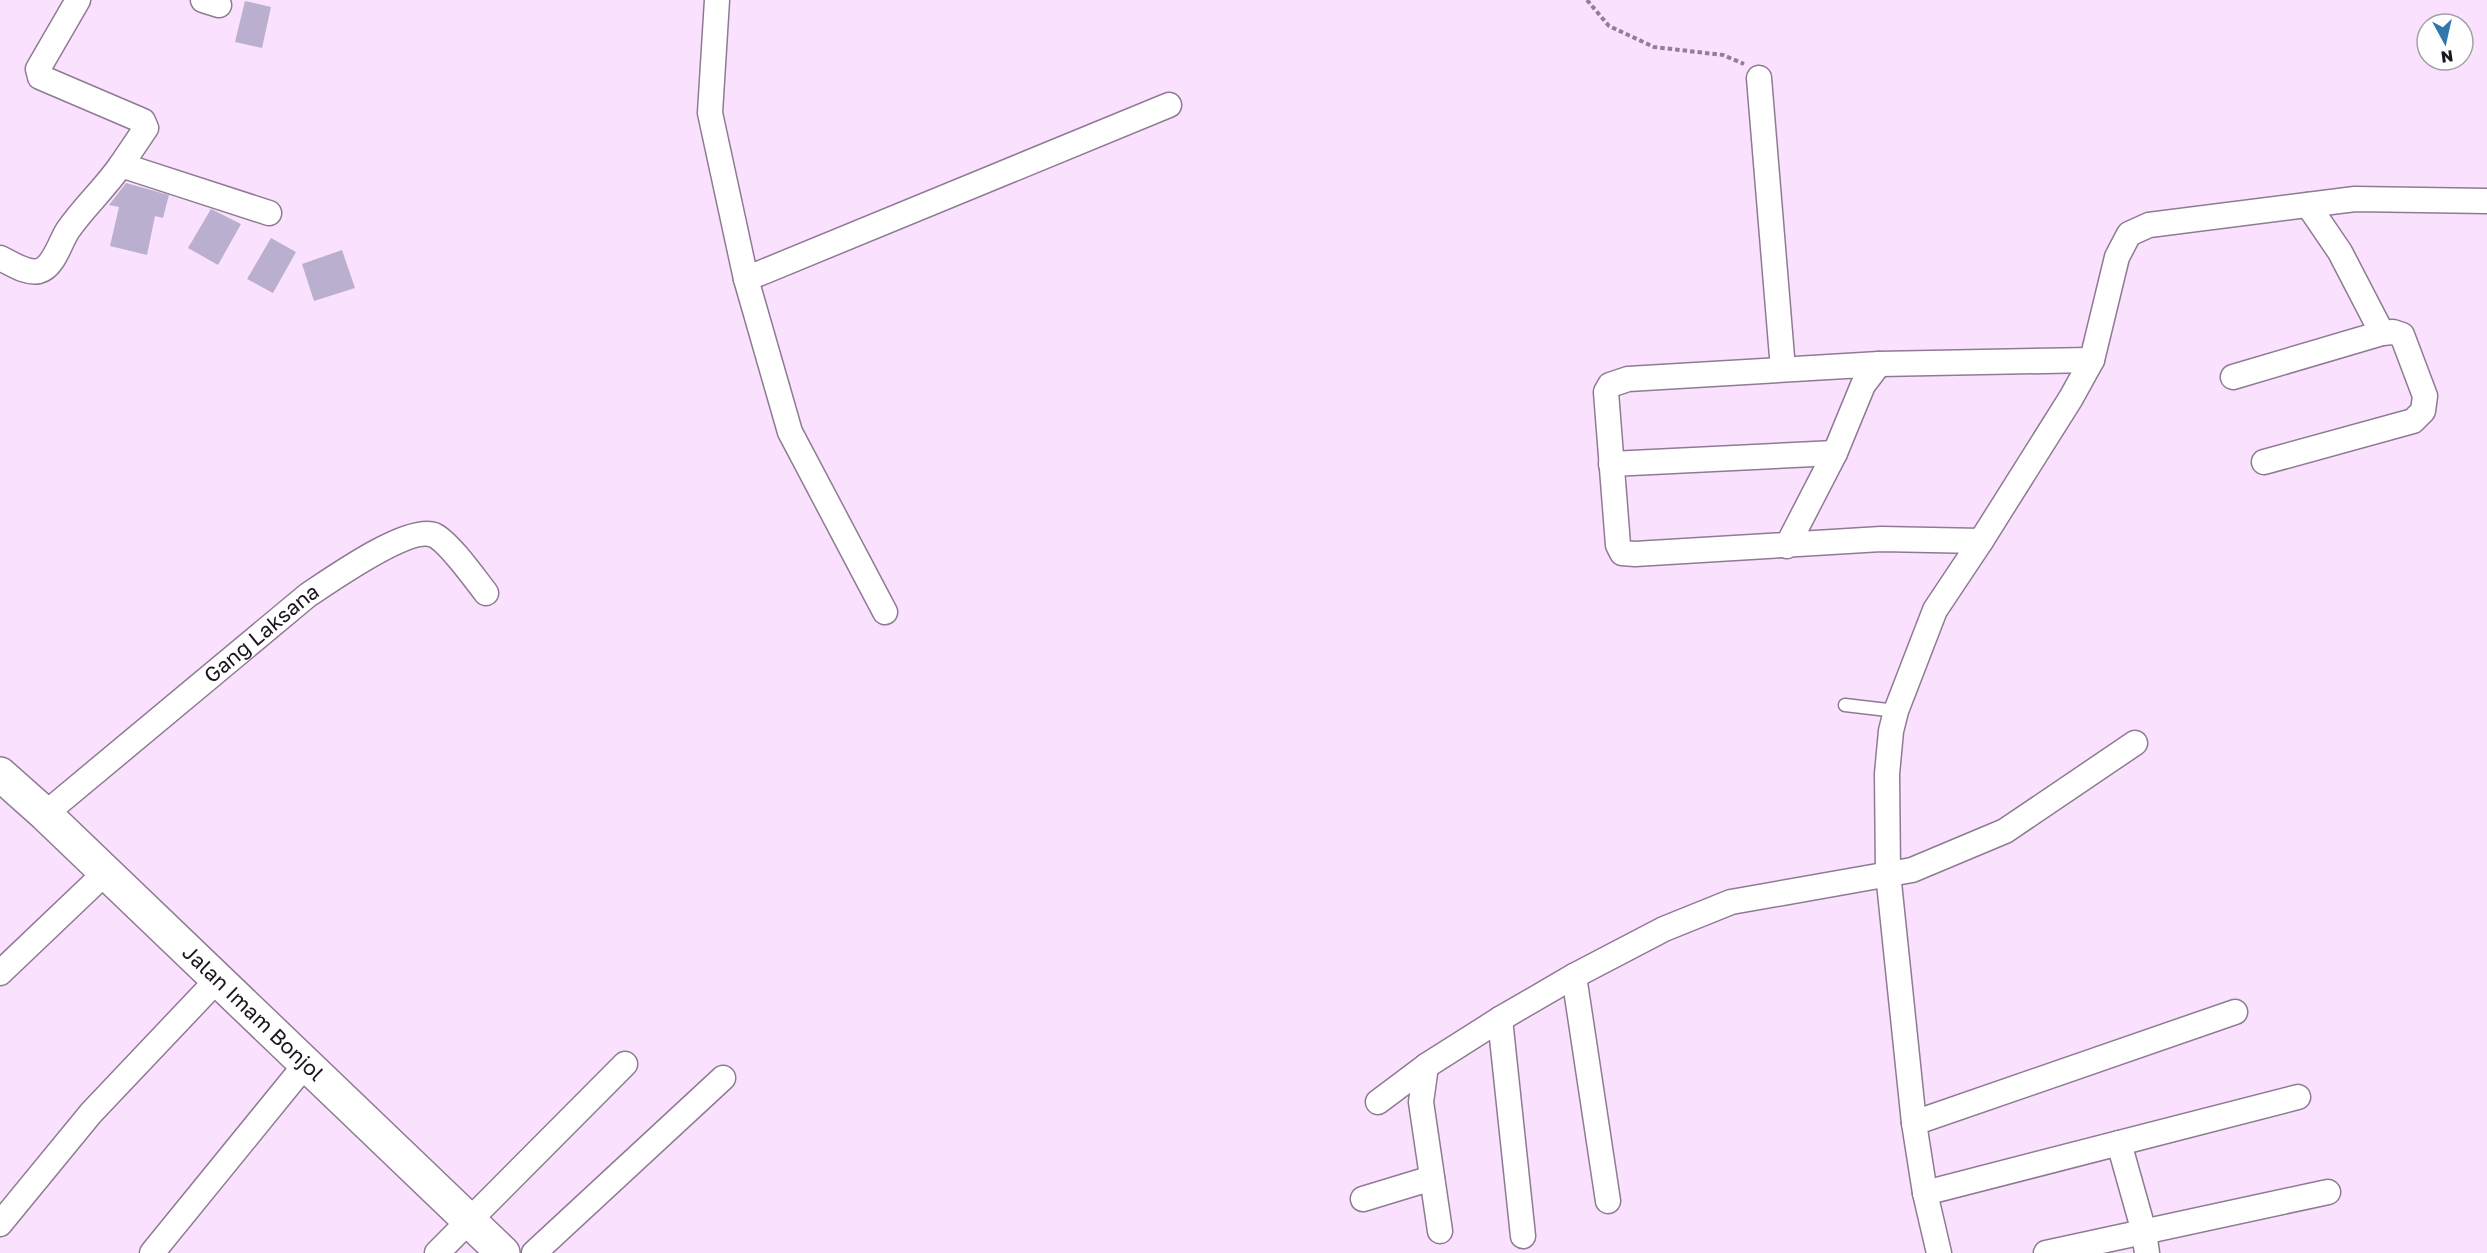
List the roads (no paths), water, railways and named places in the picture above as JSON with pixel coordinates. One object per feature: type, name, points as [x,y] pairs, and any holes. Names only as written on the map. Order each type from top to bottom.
[{"type":"highway","name":"Jalan Imam Bonjol","points":[[0,774],[45,814],[503,1253]]},
{"type":"street","points":[[0,258],[25,270],[38,271],[49,266],[68,231],[92,198],[121,165],[146,128],[143,121],[40,77],[38,74],[38,69],[78,0]]},
{"type":"street","points":[[717,0],[710,113],[746,279],[790,432],[885,612]]},
{"type":"street","points":[[1759,78],[1783,369]]},
{"type":"street","points":[[746,279],[1169,105]]},
{"type":"street","points":[[121,165],[269,213]]},
{"type":"street","points":[[1939,1253],[1925,1193],[1914,1123],[1888,873],[1887,774],[1891,731],[1896,711],[1935,610],[2071,398],[2092,360],[2117,257],[2128,234],[2149,225],[2355,199],[2487,201]]},
{"type":"street","points":[[2308,205],[2340,252],[2382,333]]},
{"type":"street","points":[[2233,377],[2382,333],[2393,332],[2402,335],[2425,396],[2423,411],[2413,421],[2264,462]]},
{"type":"street","points":[[1981,541],[1881,539],[1787,546],[1622,553],[1618,545],[1606,392],[1610,385],[1617,382],[1656,377],[1879,364],[2092,360]]},
{"type":"street","points":[[1787,546],[1834,453],[1863,385],[1879,364]]},
{"type":"street","points":[[1611,464],[1834,453]]},
{"type":"street","name":"Gang Laksana","points":[[45,814],[308,595],[347,569],[406,537],[420,533],[434,536],[457,556],[486,593]]},
{"type":"street","points":[[1378,1102],[1426,1066],[1500,1019],[1574,976],[1664,929],[1731,902],[1912,870],[2005,831],[2135,743]]},
{"type":"street","points":[[0,973],[105,873]]},
{"type":"street","points":[[1574,976],[1608,1201]]},
{"type":"street","points":[[0,1224],[91,1113],[218,979]]},
{"type":"street","points":[[1914,1123],[2235,1012]]},
{"type":"street","points":[[1500,1019],[1523,1236]]},
{"type":"street","points":[[437,1253],[626,1064]]},
{"type":"street","points":[[153,1253],[305,1065]]},
{"type":"street","points":[[1426,1066],[1421,1102],[1440,1231]]},
{"type":"street","points":[[534,1253],[723,1078]]},
{"type":"street","points":[[1925,1193],[2298,1097]]},
{"type":"street","points":[[2119,1143],[2145,1243]]},
{"type":"street","points":[[1363,1199],[1432,1178]]},
{"type":"street","points":[[2046,1253],[2145,1243],[2328,1192]]},
{"type":"lane","points":[[1845,705],[1896,711]]}]
